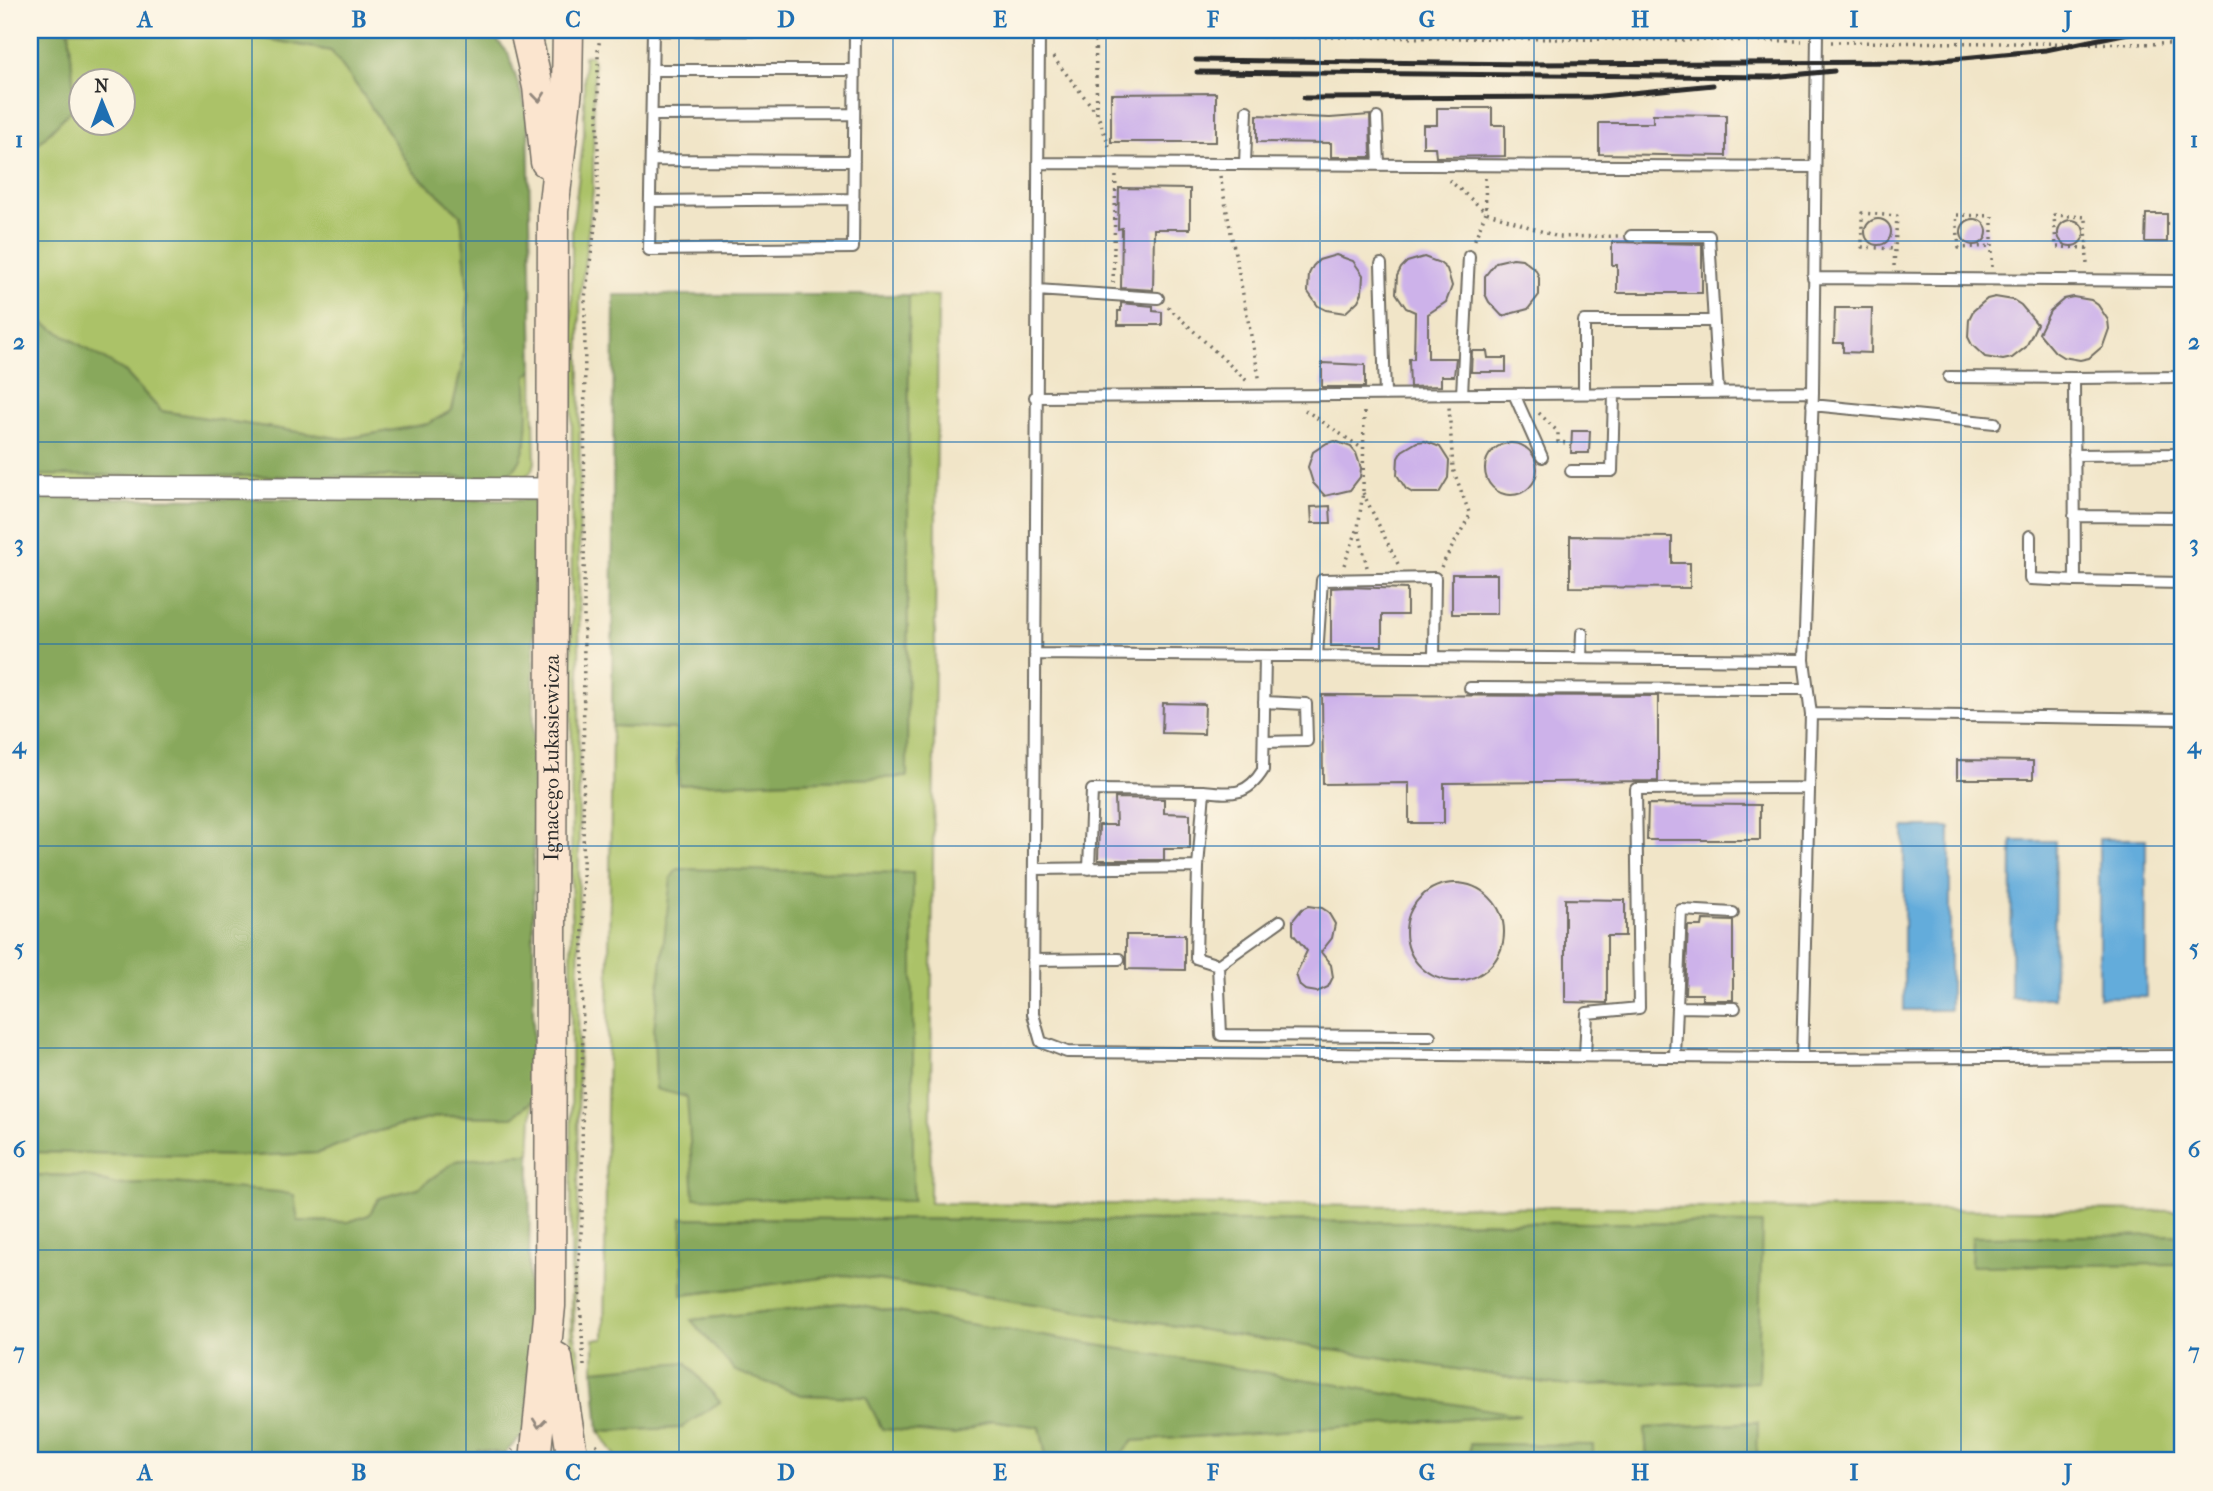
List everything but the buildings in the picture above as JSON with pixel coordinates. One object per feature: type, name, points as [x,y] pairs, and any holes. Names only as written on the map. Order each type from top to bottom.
[{"type":"main road","name":"Ignacego Łukasiewicza","points":[[525,30],[538,87],[552,211],[550,1306],[534,1461]]},
{"type":"main road","name":"Ignacego Łukasiewicza","points":[[552,211],[567,89],[569,32]]},
{"type":"main road","name":"Ignacego Łukasiewicza","points":[[550,1306],[566,1429],[573,1461]]},
{"type":"street","points":[[30,487],[552,489]]},
{"type":"lane","points":[[653,30],[855,31],[855,70],[853,248],[649,250],[653,30]]},
{"type":"lane","points":[[1039,30],[1032,1014],[1041,1042],[1067,1052],[1802,1058],[2183,1056]]},
{"type":"lane","points":[[1802,1058],[1811,714],[1804,660],[1813,392],[1817,36]]},
{"type":"lane","points":[[653,70],[855,70]]},
{"type":"lane","points":[[1245,164],[1247,111]]},
{"type":"lane","points":[[652,115],[854,114]]},
{"type":"lane","points":[[1377,118],[1379,165]]},
{"type":"lane","points":[[651,160],[854,161]]},
{"type":"lane","points":[[1039,163],[1814,167]]},
{"type":"lane","points":[[650,201],[854,199]]},
{"type":"lane","points":[[1632,236],[1709,236],[1718,393]]},
{"type":"lane","points":[[1462,394],[1469,256]]},
{"type":"lane","points":[[1381,264],[1385,395]]},
{"type":"lane","points":[[1813,278],[2183,281]]},
{"type":"lane","points":[[1037,290],[1158,298]]},
{"type":"lane","points":[[1584,394],[1584,321],[1714,321]]},
{"type":"lane","points":[[1949,377],[2183,377]]},
{"type":"lane","points":[[2074,378],[2075,581]]},
{"type":"lane","points":[[1035,397],[1813,392]]},
{"type":"lane","points":[[1517,394],[1542,457]]},
{"type":"lane","points":[[1571,471],[1612,471],[1614,394]]},
{"type":"lane","points":[[1812,405],[1994,423]]},
{"type":"lane","points":[[2074,455],[2183,454]]},
{"type":"lane","points":[[2074,516],[2183,517]]},
{"type":"lane","points":[[2030,536],[2030,579],[2183,583]]},
{"type":"lane","points":[[1317,656],[1322,580],[1435,578],[1434,657]]},
{"type":"lane","points":[[1581,658],[1582,633]]},
{"type":"lane","points":[[1035,654],[1804,660]]},
{"type":"lane","points":[[1089,869],[1092,790],[1238,792],[1253,785],[1263,769],[1265,656]]},
{"type":"lane","points":[[1470,688],[1807,690]]},
{"type":"lane","points":[[1264,702],[1306,704],[1307,741],[1264,742]]},
{"type":"lane","points":[[1811,714],[2183,719]]},
{"type":"lane","points":[[1585,1056],[1587,1013],[1639,1008],[1636,789],[1809,788]]},
{"type":"lane","points":[[1204,792],[1198,867],[1196,958],[1218,965]]},
{"type":"lane","points":[[1034,869],[1198,867]]},
{"type":"lane","points":[[1675,1056],[1681,910],[1733,913]]},
{"type":"lane","points":[[1218,965],[1280,921]]},
{"type":"lane","points":[[1033,960],[1119,959]]},
{"type":"lane","points":[[1218,965],[1221,1035],[1430,1036]]},
{"type":"lane","points":[[1677,1007],[1735,1008]]},
{"type":"path","points":[[584,1348],[578,1270],[582,1206],[585,298],[598,206],[598,51],[601,30]]},
{"type":"path","points":[[1097,113],[1095,35],[1817,36],[2183,44]]},
{"type":"path","points":[[1218,164],[1262,396]]},
{"type":"path","points":[[1433,165],[1486,212],[1558,237],[1632,236]]},
{"type":"path","points":[[1469,256],[1486,212],[1485,165]]},
{"type":"path","points":[[1894,279],[1897,216],[1862,213],[1862,247],[1895,249]]},
{"type":"path","points":[[1992,246],[1959,248],[1956,215],[1992,216],[1992,246],[1992,279]]},
{"type":"path","points":[[2087,248],[2056,247],[2054,215],[2087,218],[2088,280]]},
{"type":"path","points":[[1158,298],[1262,396]]},
{"type":"path","points":[[1517,394],[1558,432],[1558,442],[1569,443]]},
{"type":"path","points":[[1283,395],[1364,450]]},
{"type":"path","points":[[1338,580],[1358,528],[1363,492],[1364,395]]},
{"type":"path","points":[[1435,578],[1470,515],[1453,469],[1449,396]]},
{"type":"path","points":[[1363,492],[1405,579]]},
{"type":"path","points":[[1358,528],[1370,580]]},
{"type":"green space","points":[[30,30],[69,30],[72,66],[66,66],[66,115],[30,152]]},
{"type":"green space","points":[[69,30],[219,30],[331,51],[414,172],[461,215],[468,293],[463,361],[452,410],[428,424],[344,439],[161,411],[124,371],[30,315],[30,152],[66,115],[66,136],[136,136],[136,66],[72,66]]},
{"type":"green space","points":[[219,30],[495,30],[498,41],[508,53],[528,114],[533,371],[527,375],[528,414],[522,456],[516,467],[508,473],[480,477],[30,475],[30,315],[124,371],[161,411],[344,439],[428,424],[452,410],[463,361],[468,293],[461,215],[414,172],[331,51]]},
{"type":"green space","points":[[591,55],[594,62],[593,190],[580,301],[578,1216],[574,1268],[574,1332],[579,1355],[584,1439],[575,1440],[571,1343],[572,231],[584,135],[584,56]]},
{"type":"green space","points":[[614,295],[909,295],[907,777],[679,785],[676,729],[612,726]]},
{"type":"green space","points":[[909,295],[938,296],[930,1203],[2183,1211],[2183,1461],[1757,1461],[1757,1422],[1645,1428],[1647,1461],[1115,1461],[1133,1441],[1517,1415],[842,1303],[692,1320],[802,1395],[866,1397],[955,1435],[991,1420],[1040,1427],[1047,1461],[619,1461],[599,1431],[681,1428],[594,1370],[594,1339],[604,1339],[612,726],[676,729],[679,785],[907,777]],"holes":[[[682,1218],[1761,1224],[1758,1382],[1559,1385],[846,1275],[683,1295]]]},
{"type":"green space","points":[[533,371],[535,463],[528,475],[517,479],[30,483],[30,475],[480,477],[507,473],[526,444],[527,375]]},
{"type":"green space","points":[[30,498],[534,500],[533,1100],[513,1117],[440,1116],[367,1134],[318,1153],[250,1156],[30,1152]]},
{"type":"green space","points":[[677,869],[913,873],[913,1201],[694,1198],[687,1097],[656,1089],[654,1030],[671,878]]},
{"type":"green space","points":[[533,1100],[530,1154],[456,1161],[418,1188],[379,1198],[369,1215],[348,1222],[298,1221],[211,1187],[172,1183],[116,1185],[85,1176],[30,1175],[30,1152],[250,1156],[318,1153],[367,1134],[440,1116],[513,1117]]},
{"type":"green space","points":[[530,1154],[528,1430],[504,1454],[478,1450],[478,1461],[30,1461],[30,1175],[85,1176],[116,1185],[172,1183],[279,1192],[294,1195],[298,1221],[348,1222],[369,1215],[379,1198],[418,1188],[456,1161]]},
{"type":"green space","points":[[682,1218],[1762,1224],[1758,1382],[1559,1385],[846,1275],[682,1295]]},
{"type":"green space","points":[[2183,1235],[2183,1264],[1971,1266],[1972,1237]]},
{"type":"green space","points":[[842,1303],[1521,1415],[1133,1441],[1115,1461],[1047,1461],[1040,1427],[991,1420],[955,1435],[882,1429],[866,1397],[802,1395],[735,1371],[691,1320]]},
{"type":"green space","points":[[686,1362],[720,1402],[681,1428],[599,1431],[594,1370]]},
{"type":"green space","points":[[1758,1422],[1757,1461],[1647,1461],[1645,1428]]},
{"type":"green space","points":[[1470,1444],[1593,1445],[1593,1461],[1469,1461]]},
{"type":"water","points":[[1904,827],[1950,827],[1950,1010],[1904,1010]]},
{"type":"water","points":[[2099,839],[2146,839],[2146,997],[2099,997]]},
{"type":"water","points":[[2012,841],[2055,841],[2054,998],[2011,998]]},
{"type":"railway","points":[[1196,60],[1529,64],[1921,62],[2046,50],[2143,30]]},
{"type":"railway","points":[[1197,72],[1772,77],[1834,71]]},
{"type":"railway","points":[[1304,98],[1591,97],[1713,85]]}]
